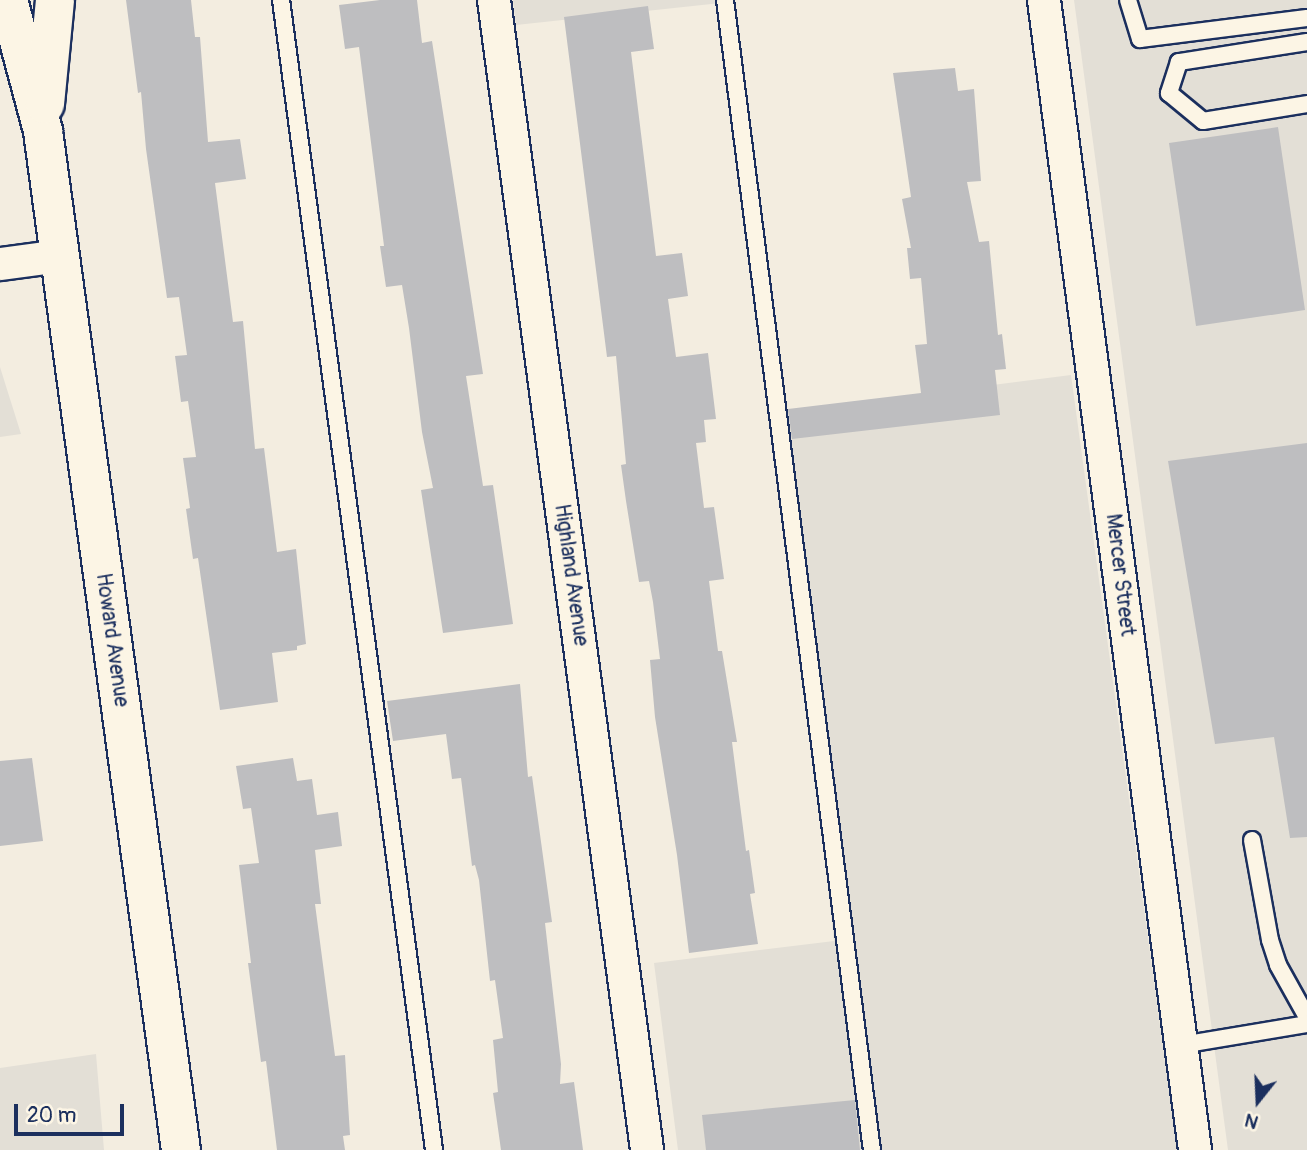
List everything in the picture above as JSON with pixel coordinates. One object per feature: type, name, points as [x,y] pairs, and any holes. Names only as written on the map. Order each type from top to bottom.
[{"type":"main road","name":"Howard Avenue","points":[[8,0],[43,131],[181,1150]]},
{"type":"main road","name":"Howard Avenue","points":[[43,131],[55,0]]},
{"type":"street","name":"Highland Avenue","points":[[494,0],[647,1150]]},
{"type":"street","name":"Mercer Street","points":[[1044,0],[1195,1150]]},
{"type":"street","points":[[0,264],[60,256]]},
{"type":"lane","points":[[281,0],[434,1150]]},
{"type":"lane","points":[[725,0],[872,1150]]},
{"type":"lane","points":[[1128,0],[1140,39],[1307,18]]},
{"type":"lane","points":[[1307,42],[1179,62],[1169,93],[1203,121],[1307,104]]},
{"type":"lane","points":[[1252,840],[1270,940],[1278,965],[1307,1017]]},
{"type":"lane","points":[[1181,1045],[1307,1024]]},
{"type":"shaded area","points":[[513,0],[730,0],[730,2],[516,25]]},
{"type":"shaded area","points":[[1074,0],[1307,0],[1307,1150],[1228,1150]]},
{"type":"shaded area","points":[[0,367],[21,434],[0,437]]},
{"type":"shaded area","points":[[1071,375],[1177,1150],[678,1150],[654,963],[834,941],[775,413]]},
{"type":"shaded area","points":[[96,1054],[104,1150],[0,1150],[0,1068]]},
{"type":"building","points":[[126,0],[191,0],[195,37],[200,37],[208,142],[240,139],[246,179],[215,183],[233,322],[243,321],[255,449],[264,448],[277,552],[296,549],[306,644],[297,646],[297,650],[272,653],[278,702],[220,710],[198,558],[193,559],[186,509],[190,508],[183,458],[196,457],[188,401],[181,402],[175,356],[187,355],[179,297],[167,298],[146,149],[141,92],[138,93]]},
{"type":"building","points":[[380,0],[417,0],[422,43],[432,41],[483,374],[466,376],[483,486],[493,485],[513,624],[443,633],[421,490],[433,488],[422,432],[402,285],[386,287],[380,246],[384,246],[359,47],[345,49],[339,5]]},
{"type":"building","points":[[648,6],[654,49],[631,52],[656,256],[682,253],[688,296],[668,299],[676,357],[708,353],[716,419],[704,420],[706,442],[696,443],[704,508],[714,507],[724,579],[709,581],[718,651],[722,651],[737,742],[732,742],[746,851],[749,850],[755,893],[750,894],[758,944],[689,953],[655,717],[650,660],[660,659],[653,602],[649,581],[639,582],[626,501],[621,465],[626,464],[616,356],[607,357],[564,17]]},
{"type":"building","points":[[955,68],[958,91],[974,89],[981,181],[967,182],[979,242],[989,241],[998,335],[1002,334],[1006,369],[995,370],[1000,415],[792,439],[788,409],[921,393],[915,345],[927,344],[921,278],[910,279],[907,248],[911,248],[902,199],[911,197],[893,73]]},
{"type":"building","points":[[1278,127],[1305,310],[1196,326],[1169,143]]},
{"type":"building","points":[[1307,443],[1307,837],[1290,838],[1274,737],[1215,744],[1168,461]]},
{"type":"building","points":[[520,684],[528,777],[532,776],[552,922],[545,923],[561,1064],[560,1084],[574,1082],[583,1150],[501,1150],[493,1093],[498,1092],[493,1040],[503,1038],[495,980],[490,981],[479,880],[475,865],[472,866],[461,778],[452,779],[446,734],[393,741],[387,701]]},
{"type":"building","points":[[32,758],[43,841],[0,846],[0,761]]},
{"type":"building","points":[[293,758],[297,781],[312,779],[317,815],[338,812],[342,846],[315,850],[321,904],[315,904],[335,1056],[345,1055],[350,1135],[343,1136],[345,1150],[277,1150],[266,1061],[261,1062],[239,865],[259,863],[251,808],[243,809],[236,766]]},
{"type":"building","points":[[855,1100],[860,1150],[706,1150],[702,1115]]}]
